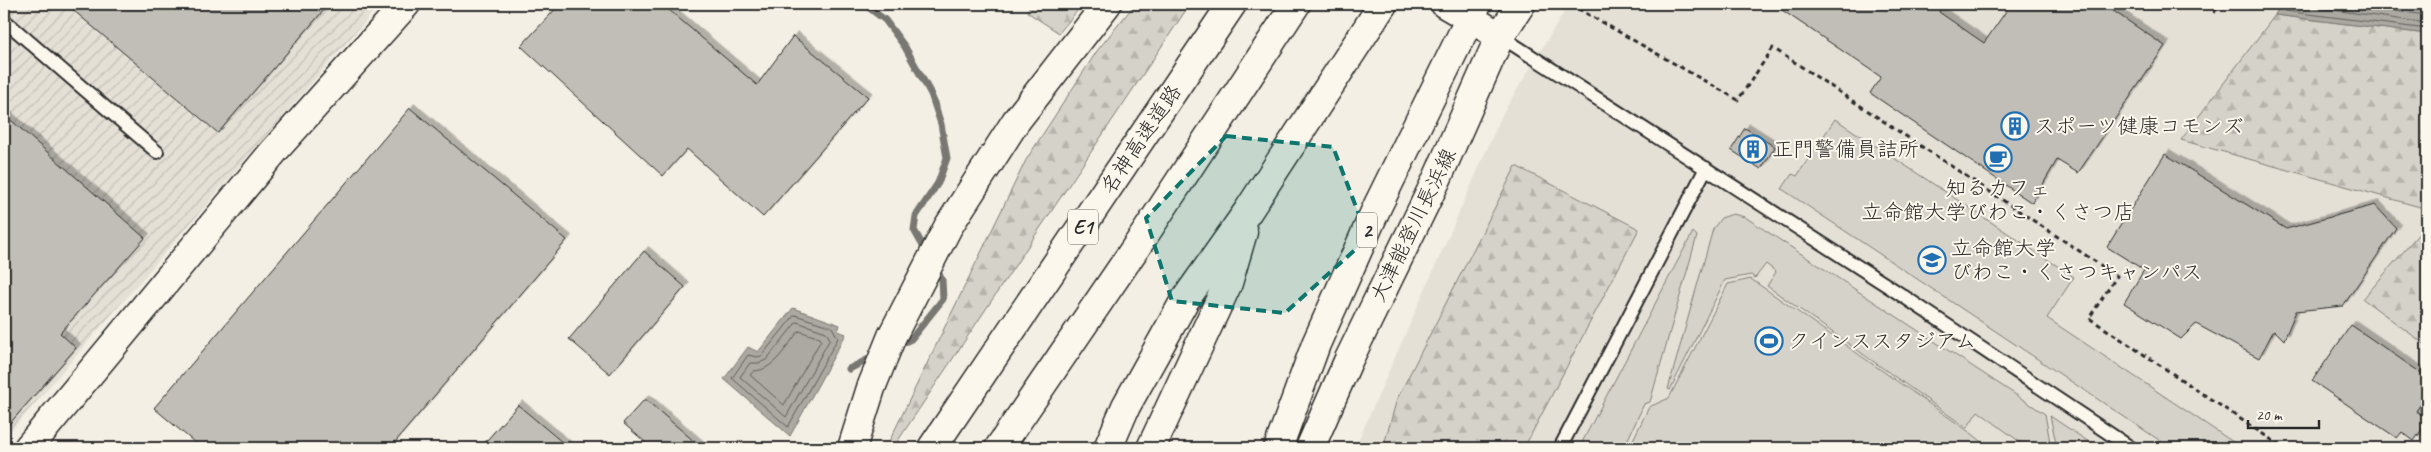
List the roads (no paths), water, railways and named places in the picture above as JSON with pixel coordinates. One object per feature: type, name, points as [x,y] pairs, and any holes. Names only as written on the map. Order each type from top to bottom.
[{"type":"main road","points":[[28,448],[274,151],[406,4]]},
{"type":"main road","points":[[852,448],[871,388],[892,336],[948,228],[1016,121],[1107,4]]},
{"type":"main road","name":"名神高速道路","points":[[932,448],[1232,4]]},
{"type":"main road","points":[[999,448],[1145,234],[1296,4]]},
{"type":"main road","points":[[1108,448],[1126,406],[1186,300],[1248,211],[1383,4]]},
{"type":"main road","points":[[1444,4],[1473,10],[1500,36]]},
{"type":"main road","name":"大津能登川長浜線","points":[[1310,448],[1349,358],[1436,181],[1500,36],[1521,4]]},
{"type":"main road","name":"大津能登川長浜線","points":[[1278,448],[1316,344],[1378,205],[1473,10]]},
{"type":"main road","points":[[1150,448],[1228,283],[1248,211]]},
{"type":"lane","points":[[4,20],[157,152]]},
{"type":"lane","points":[[1500,36],[1891,288],[2131,448]]},
{"type":"lane","points":[[1560,448],[1706,168]]},
{"type":"water","points":[[2280,4],[2427,4],[2427,34],[2275,15]]},
{"type":"water","points":[[793,308],[840,325],[838,331],[846,334],[790,436],[724,379],[748,347],[758,352]]},
{"type":"waterway","points":[[864,4],[885,20],[905,47],[931,94],[941,124],[947,158],[938,183],[916,216],[914,230],[927,253]]},
{"type":"waterway","points":[[896,346],[911,339],[943,299],[942,280],[935,266]]},
{"type":"waterway","points":[[849,369],[875,356]]},
{"type":"place","name":"スポーツ健康コモンズ","points":[[2015,126]]},
{"type":"place","name":"正門警備員詰所","points":[[1753,149]]},
{"type":"place","name":"知るカフェ 立命館大学びわこ・くさつ店","points":[[1998,158]]},
{"type":"place","name":"立命館大学 びわこ・くさつキャンパス","points":[[1932,260]]},
{"type":"place","name":"クインススタジアム","points":[[1769,341]]}]
